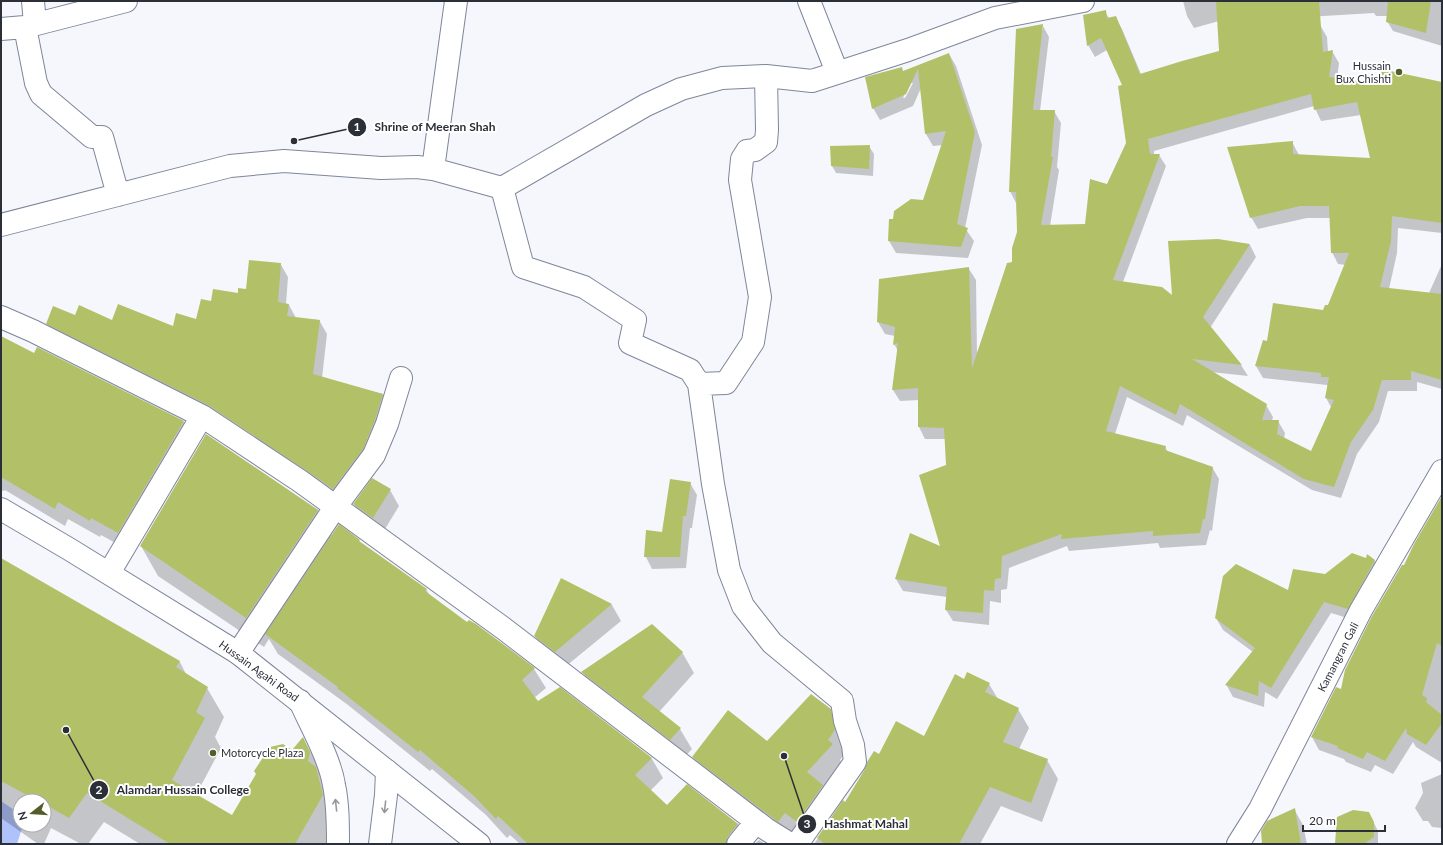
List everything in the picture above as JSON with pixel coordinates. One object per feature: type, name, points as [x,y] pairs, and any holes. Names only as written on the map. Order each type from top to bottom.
[{"type":"street","points":[[33,1],[30,26],[36,83],[41,94],[92,137],[102,137],[118,195]]},
{"type":"street","points":[[1,29],[30,26],[126,1]]},
{"type":"street","points":[[433,169],[456,1]]},
{"type":"street","points":[[809,1],[836,72]]},
{"type":"street","points":[[1,225],[224,167],[284,161],[381,168],[417,167],[433,169],[502,188],[646,105],[681,89],[722,78],[766,76],[812,81],[908,50],[995,18],[1084,1]]},
{"type":"street","points":[[699,384],[726,383],[753,342],[760,297],[740,180],[742,160],[747,151],[755,150],[766,142],[766,76]]},
{"type":"street","points":[[502,188],[523,267],[584,287],[635,320],[630,343],[690,370],[699,384],[713,484],[729,570],[744,606],[772,643],[842,701],[845,721],[853,745],[855,762],[797,844]]},
{"type":"street","points":[[1,317],[33,331],[202,416],[300,480],[503,628],[756,822],[790,844]]},
{"type":"street","points":[[238,653],[336,506],[374,456],[387,424],[401,378]]},
{"type":"street","points":[[109,573],[202,416]]},
{"type":"street","name":"Kamangran Gali","points":[[1238,844],[1260,809],[1361,610],[1442,471]]},
{"type":"street","name":"Hussain Agahi Road","points":[[1,509],[109,573],[238,653],[480,844]]},
{"type":"street","points":[[300,701],[324,754],[334,784],[338,817],[338,844]]},
{"type":"street","points":[[380,844],[386,795],[387,771]]},
{"type":"street","points":[[738,844],[756,822]]},
{"type":"shaded area","points":[[1,801],[12,809],[12,833],[20,833],[17,844],[1,844]]},
{"type":"building","points":[[1216,1],[1319,1],[1323,52],[1333,50],[1329,77],[1379,84],[1381,69],[1442,82],[1442,223],[1392,216],[1391,241],[1380,287],[1442,294],[1442,380],[1411,371],[1411,380],[1382,380],[1373,410],[1351,442],[1334,487],[1304,479],[1180,404],[1176,415],[1120,386],[1106,431],[1166,446],[1165,450],[1213,467],[1205,519],[1203,519],[1200,533],[1153,536],[1153,531],[1061,539],[1062,534],[1002,556],[1001,578],[995,579],[994,591],[984,590],[983,613],[945,610],[947,587],[895,579],[910,533],[940,546],[919,475],[946,465],[944,428],[918,427],[918,388],[892,390],[898,343],[893,345],[895,327],[877,322],[879,279],[969,267],[972,368],[1007,263],[1012,262],[1012,248],[1017,232],[1016,192],[1009,192],[1016,29],[1043,24],[1033,110],[1055,110],[1051,157],[1053,157],[1041,225],[1085,224],[1090,179],[1107,184],[1126,143],[1118,86],[1122,85],[1101,38],[1087,46],[1083,15],[1106,10],[1107,18],[1116,16],[1140,74],[1219,51]],"holes":[[[1311,94],[1314,110],[1357,102],[1370,158],[1293,154],[1293,141],[1227,147],[1250,218],[1300,206],[1329,206],[1331,253],[1349,253],[1328,305],[1325,305],[1323,310],[1273,303],[1267,341],[1263,340],[1255,366],[1321,373],[1321,377],[1329,377],[1325,398],[1334,400],[1311,451],[1277,434],[1279,420],[1262,420],[1267,404],[1192,359],[1242,365],[1203,317],[1250,244],[1218,239],[1168,241],[1172,295],[1162,287],[1113,280],[1160,154],[1150,154],[1148,139]]]},
{"type":"building","points":[[1388,1],[1431,1],[1426,33],[1386,22]]},
{"type":"building","points":[[949,53],[975,132],[957,224],[968,228],[961,247],[888,241],[889,219],[893,219],[894,211],[911,199],[923,200],[946,131],[925,134],[918,69],[906,94],[872,109],[865,77],[902,67],[903,71]]},
{"type":"building","points":[[870,145],[869,169],[831,166],[830,146]]},
{"type":"building","points":[[249,260],[281,263],[278,302],[289,304],[287,316],[320,320],[313,374],[383,394],[375,420],[363,449],[333,489],[208,405],[46,324],[53,306],[75,315],[79,305],[112,320],[118,304],[173,326],[176,313],[196,319],[201,299],[211,301],[213,289],[238,293],[238,288],[246,289]]},
{"type":"building","points":[[1,336],[34,353],[37,347],[184,421],[118,533],[91,518],[90,521],[58,502],[55,509],[1,477]]},
{"type":"building","points":[[206,434],[318,510],[246,618],[140,546]]},
{"type":"building","points":[[372,478],[391,489],[373,518],[353,504]]},
{"type":"building","points":[[670,479],[691,482],[686,516],[683,516],[680,557],[644,557],[646,530],[662,532]]},
{"type":"building","points":[[1442,496],[1442,646],[1437,643],[1422,695],[1427,698],[1426,702],[1442,715],[1442,723],[1426,745],[1407,734],[1406,728],[1385,761],[1367,752],[1363,759],[1337,748],[1338,746],[1311,737],[1336,687],[1341,689],[1345,670],[1372,616],[1402,565],[1404,565],[1414,544]]},
{"type":"building","points":[[339,524],[360,540],[359,541],[427,589],[425,591],[467,622],[469,620],[476,624],[535,668],[522,680],[538,701],[560,687],[652,758],[635,775],[667,805],[687,784],[738,824],[728,836],[726,844],[528,844],[498,816],[496,819],[474,796],[420,750],[418,752],[337,688],[338,687],[265,634]]},
{"type":"building","points":[[1352,553],[1366,558],[1367,554],[1375,560],[1348,609],[1324,602],[1271,688],[1259,681],[1258,696],[1225,685],[1255,648],[1215,618],[1223,576],[1236,564],[1288,590],[1293,569],[1325,574]]},
{"type":"building","points":[[1,558],[180,661],[176,667],[208,687],[196,712],[205,718],[172,780],[232,815],[256,774],[254,771],[270,747],[283,744],[292,750],[303,737],[310,752],[308,761],[316,767],[323,795],[295,844],[170,844],[87,793],[69,818],[52,808],[52,793],[23,793],[1,781]]},
{"type":"building","points":[[561,578],[612,604],[555,652],[534,636]]},
{"type":"building","points":[[652,624],[683,652],[642,697],[681,728],[670,740],[581,672]]},
{"type":"building","points":[[967,672],[990,683],[985,692],[1019,708],[1003,742],[1048,759],[1031,803],[990,787],[959,844],[825,844],[817,838],[843,800],[845,802],[874,751],[879,754],[896,721],[924,736],[955,674],[964,679]]},
{"type":"building","points":[[811,694],[831,709],[835,730],[828,740],[833,744],[807,772],[823,785],[797,822],[785,813],[778,822],[692,757],[728,710],[767,741]]},
{"type":"building","points":[[1295,808],[1301,844],[1262,844],[1261,831],[1267,821]]},
{"type":"building","points":[[1353,810],[1369,812],[1374,822],[1374,837],[1364,844],[1335,844],[1337,817]]},
{"type":"place","name":"Hussain Bux Chishti","points":[[1399,72]]},
{"type":"place","name":"Shrine of Meeran Shah","points":[[294,141]]},
{"type":"place","name":"Alamdar Hussain College","points":[[66,730]]},
{"type":"place","name":"Motorcycle Plaza","points":[[213,753]]},
{"type":"place","name":"Hashmat Mahal","points":[[784,756]]}]
